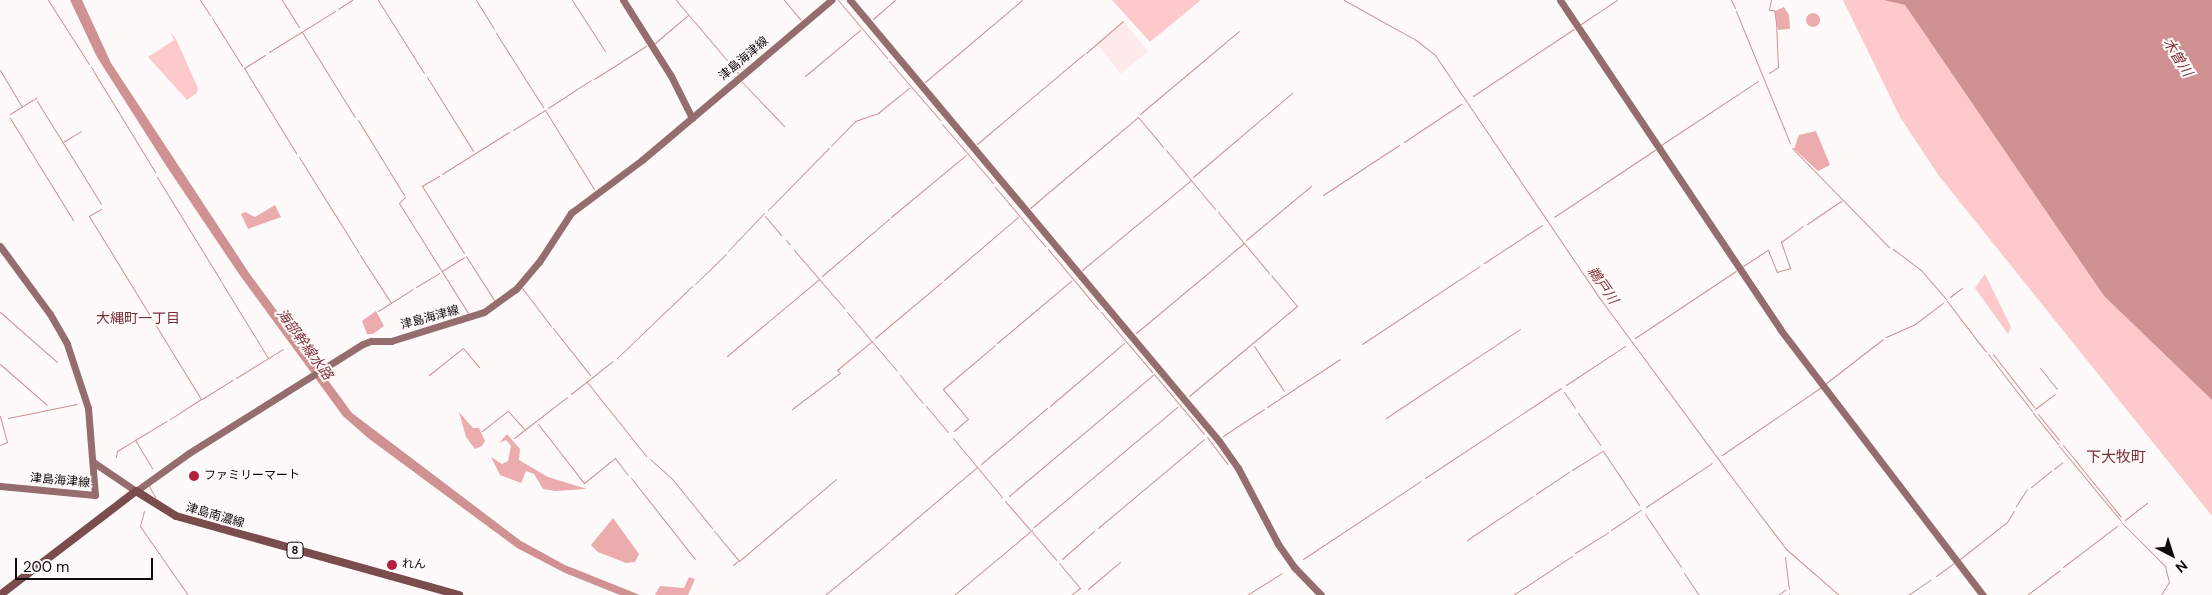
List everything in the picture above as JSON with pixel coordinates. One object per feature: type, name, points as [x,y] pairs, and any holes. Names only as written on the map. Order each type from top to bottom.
[{"type":"main road","name":"津島南濃線","points":[[136,491],[176,516],[456,595]]},
{"type":"main road","points":[[0,595],[136,491]]},
{"type":"street","points":[[623,0],[671,76],[692,118]]},
{"type":"street","name":"津島海津線","points":[[93,462],[136,491],[188,453],[371,340],[391,341],[470,319],[496,304],[516,289],[539,262],[570,213],[692,118],[831,0]]},
{"type":"street","points":[[850,0],[1219,441],[1238,468],[1278,544],[1294,567],[1321,595]]},
{"type":"street","points":[[1560,0],[1780,329],[1983,595]]},
{"type":"street","points":[[0,246],[50,314],[65,340],[88,408],[93,462]]},
{"type":"street","name":"津島海津線","points":[[0,486],[95,495],[93,462]]},
{"type":"shaded area","points":[[1112,0],[1201,0],[1150,42]]},
{"type":"shaded area","points":[[1843,0],[1883,0],[1905,5],[2104,296],[2212,400],[2212,516],[1939,176],[1900,117]]},
{"type":"shaded area","points":[[1784,7],[1789,15],[1790,29],[1778,30],[1775,11]]},
{"type":"shaded area","points":[[1810,13],[1816,13],[1820,20],[1816,27],[1810,27],[1806,23],[1806,17]]},
{"type":"shaded area","points":[[1124,22],[1148,52],[1121,74],[1097,44]]},
{"type":"shaded area","points":[[170,32],[176,39],[198,88],[197,93],[187,100],[148,57],[174,40]]},
{"type":"shaded area","points":[[1816,131],[1830,165],[1818,171],[1794,149],[1799,135]]},
{"type":"shaded area","points":[[275,205],[281,217],[248,229],[241,214],[245,212],[255,217]]},
{"type":"shaded area","points":[[1985,274],[2011,327],[2008,334],[1975,288]]},
{"type":"shaded area","points":[[376,311],[384,326],[373,334],[367,334],[362,321]]},
{"type":"shaded area","points":[[459,412],[473,428],[479,428],[485,441],[482,446],[475,449],[466,437]]},
{"type":"shaded area","points":[[507,434],[520,449],[519,460],[548,477],[587,489],[555,491],[543,489],[534,474],[526,471],[521,483],[500,475],[491,457],[502,464],[508,461],[511,446],[506,440],[499,443]]},
{"type":"shaded area","points":[[613,518],[639,554],[635,562],[626,563],[598,552],[591,545]]},
{"type":"shaded area","points":[[689,577],[695,579],[688,595],[655,595],[660,586],[684,588]]},
{"type":"water","points":[[70,0],[82,0],[111,63],[249,273],[352,413],[521,541],[565,565],[640,595],[620,595],[565,573],[517,548],[368,438],[343,416],[239,274],[167,167],[97,57]]},
{"type":"water","name":"木曽川","points":[[1883,0],[2212,0],[2212,400],[2104,296],[1905,5]]},
{"type":"waterway","points":[[48,0],[89,64]]},
{"type":"waterway","points":[[200,0],[210,15]]},
{"type":"waterway","points":[[282,0],[299,27]]},
{"type":"waterway","points":[[338,9],[352,0]]},
{"type":"waterway","points":[[378,0],[424,73]]},
{"type":"waterway","points":[[476,0],[494,29]]},
{"type":"waterway","points":[[572,0],[605,51]]},
{"type":"waterway","points":[[676,0],[738,73]]},
{"type":"waterway","points":[[784,0],[801,20]]},
{"type":"waterway","points":[[838,0],[887,58]]},
{"type":"waterway","points":[[873,19],[895,0]]},
{"type":"waterway","points":[[925,82],[1022,0]]},
{"type":"waterway","name":"鵜戸川","points":[[1344,0],[1416,40],[1435,55],[1601,300],[1727,471],[1786,549],[1839,595]]},
{"type":"waterway","points":[[1581,24],[1617,0]]},
{"type":"waterway","points":[[1731,0],[1735,8]]},
{"type":"waterway","points":[[1769,73],[1778,67],[1776,22],[1774,10],[1769,10],[1771,0]]},
{"type":"waterway","points":[[269,52],[335,11]]},
{"type":"waterway","points":[[1736,11],[1790,143]]},
{"type":"waterway","points":[[655,43],[688,15]]},
{"type":"waterway","points":[[212,18],[242,66]]},
{"type":"waterway","points":[[1086,53],[1123,21]]},
{"type":"waterway","points":[[1473,96],[1574,29]]},
{"type":"waterway","points":[[805,76],[860,30]]},
{"type":"waterway","points":[[1140,114],[1239,31]]},
{"type":"waterway","points":[[302,32],[355,117]]},
{"type":"waterway","points":[[496,33],[543,107]]},
{"type":"waterway","points":[[594,79],[646,46]]},
{"type":"waterway","points":[[977,144],[1084,54]]},
{"type":"waterway","points":[[265,55],[244,68],[296,153]]},
{"type":"waterway","points":[[889,61],[940,120]]},
{"type":"waterway","points":[[91,67],[155,172]]},
{"type":"waterway","points":[[0,70],[22,107]]},
{"type":"waterway","points":[[427,77],[473,151]]},
{"type":"waterway","points":[[548,108],[591,80]]},
{"type":"waterway","points":[[1661,145],[1758,81]]},
{"type":"waterway","points":[[742,82],[784,126]]},
{"type":"waterway","points":[[831,146],[855,121],[878,113],[909,88]]},
{"type":"waterway","points":[[1193,177],[1292,93]]},
{"type":"waterway","points":[[10,114],[36,98]]},
{"type":"waterway","points":[[37,101],[101,204]]},
{"type":"waterway","points":[[1404,142],[1461,104]]},
{"type":"waterway","points":[[513,130],[545,110],[594,189]]},
{"type":"waterway","points":[[1030,208],[1138,117],[1163,147]]},
{"type":"waterway","points":[[10,118],[73,220]]},
{"type":"waterway","points":[[358,120],[404,195]]},
{"type":"waterway","points":[[942,124],[993,183]]},
{"type":"waterway","points":[[63,142],[81,131]]},
{"type":"waterway","points":[[442,174],[509,132]]},
{"type":"waterway","points":[[1323,195],[1399,145]]},
{"type":"waterway","points":[[768,210],[829,148]]},
{"type":"waterway","points":[[1792,148],[1889,247]]},
{"type":"waterway","points":[[1166,150],[1215,209]]},
{"type":"waterway","points":[[1554,217],[1655,150]]},
{"type":"waterway","points":[[891,217],[966,155]]},
{"type":"waterway","points":[[299,157],[359,253]]},
{"type":"waterway","points":[[439,176],[422,186],[464,253]]},
{"type":"waterway","points":[[157,177],[221,281]]},
{"type":"waterway","points":[[1082,270],[1191,180]]},
{"type":"waterway","points":[[1246,240],[1311,186]]},
{"type":"waterway","points":[[995,187],[1045,246]]},
{"type":"waterway","points":[[405,197],[399,203],[468,313]]},
{"type":"waterway","points":[[1807,224],[1841,201]]},
{"type":"waterway","points":[[101,209],[89,216],[154,322]]},
{"type":"waterway","points":[[1218,212],[1269,273]]},
{"type":"waterway","points":[[728,251],[764,213]]},
{"type":"waterway","points":[[765,216],[781,235]]},
{"type":"waterway","points":[[944,280],[1018,217]]},
{"type":"waterway","points":[[822,276],[889,219]]},
{"type":"waterway","points":[[1484,263],[1542,225]]},
{"type":"waterway","points":[[1743,266],[1768,250],[1777,272],[1790,268],[1781,242],[1803,226]]},
{"type":"waterway","points":[[786,240],[790,245]]},
{"type":"waterway","points":[[1136,333],[1244,243]]},
{"type":"waterway","points":[[1048,249],[1098,309]]},
{"type":"waterway","points":[[1893,249],[1920,269],[1946,299]]},
{"type":"waterway","points":[[794,250],[844,308]]},
{"type":"waterway","points":[[695,284],[726,254]]},
{"type":"waterway","points":[[360,255],[391,303]]},
{"type":"waterway","points":[[466,256],[494,300]]},
{"type":"waterway","points":[[442,271],[464,257]]},
{"type":"waterway","points":[[1362,344],[1480,266]]},
{"type":"waterway","points":[[1635,338],[1736,271]]},
{"type":"waterway","points":[[416,287],[439,273]]},
{"type":"waterway","points":[[1189,396],[1297,306],[1271,275]]},
{"type":"waterway","points":[[727,356],[819,279]]},
{"type":"waterway","points":[[997,343],[1071,281]]},
{"type":"waterway","points":[[875,338],[942,282]]},
{"type":"waterway","points":[[222,283],[268,358]]},
{"type":"waterway","points":[[617,358],[692,286]]},
{"type":"waterway","points":[[522,288],[551,326]]},
{"type":"waterway","points":[[1950,297],[1962,288]]},
{"type":"waterway","points":[[378,311],[413,289]]},
{"type":"waterway","points":[[1947,301],[1986,352]]},
{"type":"waterway","points":[[1886,337],[1915,324],[1943,303]]},
{"type":"waterway","points":[[0,312],[57,362]]},
{"type":"waterway","points":[[847,312],[897,371]]},
{"type":"waterway","points":[[1101,312],[1152,372]]},
{"type":"waterway","points":[[155,324],[201,399],[170,419]]},
{"type":"waterway","points":[[553,328],[590,375]]},
{"type":"waterway","points":[[1386,418],[1520,329]]},
{"type":"waterway","points":[[1825,384],[1883,339]]},
{"type":"waterway","points":[[792,409],[840,373],[837,370],[872,341]]},
{"type":"waterway","points":[[1050,406],[1124,343]]},
{"type":"waterway","points":[[954,431],[968,419],[943,389],[995,345]]},
{"type":"waterway","points":[[1254,346],[1284,391]]},
{"type":"waterway","points":[[1566,385],[1625,346]]},
{"type":"waterway","points":[[429,375],[463,348],[479,367]]},
{"type":"waterway","points":[[236,378],[283,349]]},
{"type":"waterway","points":[[1988,354],[2032,411]]},
{"type":"waterway","points":[[1993,354],[2034,407]]},
{"type":"waterway","points":[[1267,407],[1340,359]]},
{"type":"waterway","points":[[571,394],[613,361]]},
{"type":"waterway","points":[[0,364],[47,405]]},
{"type":"waterway","points":[[2040,368],[2057,389]]},
{"type":"waterway","points":[[1009,496],[1154,374],[1204,434]]},
{"type":"waterway","points":[[900,375],[923,403]]},
{"type":"waterway","points":[[202,399],[233,380]]},
{"type":"waterway","points":[[587,382],[646,456]]},
{"type":"waterway","points":[[1425,478],[1561,388]]},
{"type":"waterway","points":[[1722,455],[1820,388]]},
{"type":"waterway","points":[[1564,392],[1575,408]]},
{"type":"waterway","points":[[2035,409],[2055,394]]},
{"type":"waterway","points":[[514,438],[567,397]]},
{"type":"waterway","points":[[8,418],[77,404]]},
{"type":"waterway","points":[[926,406],[948,432]]},
{"type":"waterway","points":[[1034,527],[1177,407]]},
{"type":"waterway","points":[[981,464],[1047,408]]},
{"type":"waterway","points":[[1223,436],[1264,409]]},
{"type":"waterway","points":[[482,431],[508,411],[524,429]]},
{"type":"waterway","points":[[1578,413],[1600,445]]},
{"type":"waterway","points":[[2033,413],[2058,444]]},
{"type":"waterway","points":[[2038,414],[2059,440]]},
{"type":"waterway","points":[[0,416],[7,442],[0,445]]},
{"type":"waterway","points":[[152,468],[135,440],[167,421]]},
{"type":"waterway","points":[[538,424],[584,483],[615,458],[628,475]]},
{"type":"waterway","points":[[1207,437],[1227,464]]},
{"type":"waterway","points":[[953,438],[1002,497]]},
{"type":"waterway","points":[[1098,528],[1204,439]]},
{"type":"waterway","points":[[116,457],[117,451],[135,440]]},
{"type":"waterway","points":[[2063,445],[2121,517]]},
{"type":"waterway","points":[[2059,446],[2121,521]]},
{"type":"waterway","points":[[1572,470],[1603,451],[1639,505]]},
{"type":"waterway","points":[[650,459],[673,480],[712,528]]},
{"type":"waterway","points":[[2054,469],[2063,462]]},
{"type":"waterway","points":[[1646,507],[1712,463]]},
{"type":"waterway","points":[[891,540],[977,467]]},
{"type":"waterway","points":[[2031,487],[2051,471]]},
{"type":"waterway","points":[[1536,494],[1569,472]]},
{"type":"waterway","points":[[631,478],[695,559]]},
{"type":"waterway","points":[[714,531],[739,561],[836,479]]},
{"type":"waterway","points":[[1303,559],[1421,481]]},
{"type":"waterway","points":[[149,486],[155,497]]},
{"type":"waterway","points":[[2016,506],[2027,489]]},
{"type":"waterway","points":[[1467,540],[1533,496]]},
{"type":"waterway","points":[[1005,501],[1030,530]]},
{"type":"waterway","points":[[2125,520],[2147,503]]},
{"type":"waterway","points":[[1611,530],[1641,510]]},
{"type":"waterway","points":[[144,511],[140,526],[188,595]]},
{"type":"waterway","points":[[1960,559],[2007,522],[2014,511]]},
{"type":"waterway","points":[[1645,514],[1681,567]]},
{"type":"waterway","points":[[2122,523],[2165,566],[2169,582],[2161,595]]},
{"type":"waterway","points":[[2063,567],[2117,526]]},
{"type":"waterway","points":[[954,595],[1032,530]]},
{"type":"waterway","points":[[1062,559],[1094,531]]},
{"type":"waterway","points":[[1032,532],[1056,560]]},
{"type":"waterway","points":[[1575,553],[1608,532]]},
{"type":"waterway","points":[[825,595],[889,542]]},
{"type":"waterway","points":[[1513,595],[1572,556]]},
{"type":"waterway","points":[[1785,557],[1789,589]]},
{"type":"waterway","points":[[733,565],[738,561]]},
{"type":"waterway","points":[[1088,589],[1120,562]]},
{"type":"waterway","points":[[1059,563],[1080,588],[1071,595]]},
{"type":"waterway","points":[[1936,576],[1954,563]]},
{"type":"waterway","points":[[2027,595],[2060,570]]},
{"type":"waterway","points":[[1247,595],[1282,573]]},
{"type":"waterway","points":[[1684,573],[1699,595]]},
{"type":"waterway","points":[[1908,595],[1930,580]]},
{"type":"waterway","points":[[1778,595],[1785,590]]},
{"type":"place","name":"ファミリーマート","points":[[194,476]]},
{"type":"place","name":"れん","points":[[392,565]]},
{"type":"district","name":"大縄町一丁目","points":[[138,318]]},
{"type":"district","name":"下大牧町","points":[[2116,458]]},
{"type":"water label","name":"海部幹線水路","points":[[305,344]]}]
